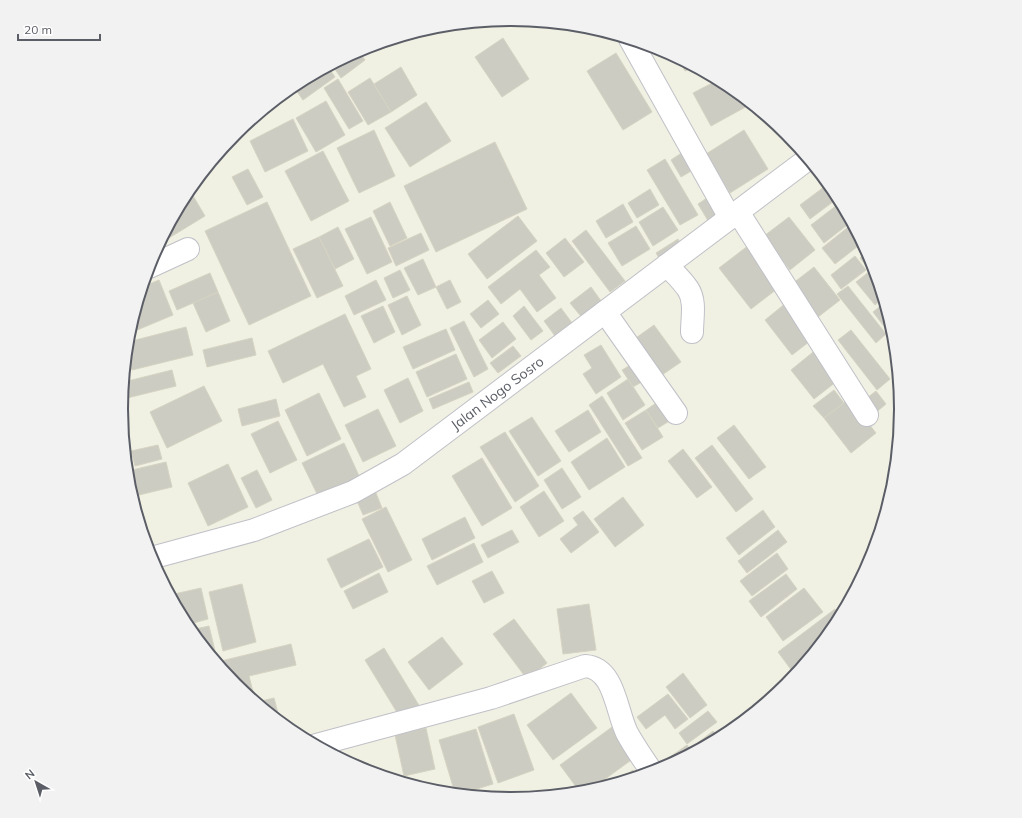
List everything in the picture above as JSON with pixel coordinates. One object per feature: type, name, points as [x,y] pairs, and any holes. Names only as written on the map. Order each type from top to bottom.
[{"type":"street","points":[[634,46],[734,215],[867,415]]},
{"type":"street","name":"Jalan Nogo Sosro","points":[[157,556],[254,530],[353,492],[403,464],[804,162]]},
{"type":"street","points":[[156,264],[188,249]]},
{"type":"street","points":[[667,265],[688,289],[691,296],[693,304],[692,332]]},
{"type":"street","points":[[605,312],[676,413]]},
{"type":"street","points":[[323,743],[491,698],[585,666],[593,667],[602,673],[609,682],[626,732],[648,767]]},
{"type":"building","points":[[503,38],[529,79],[502,97],[475,57]]},
{"type":"building","points":[[616,53],[652,112],[623,130],[587,71]]},
{"type":"building","points":[[362,56],[365,60],[341,78],[335,69]]},
{"type":"building","points":[[401,67],[417,95],[391,112],[374,84]]},
{"type":"building","points":[[331,71],[335,77],[303,100],[297,92]]},
{"type":"building","points":[[370,78],[391,112],[368,125],[348,92]]},
{"type":"building","points":[[338,79],[363,121],[349,129],[324,88]]},
{"type":"building","points":[[712,83],[746,107],[711,126],[693,93]]},
{"type":"building","points":[[326,101],[345,135],[316,152],[296,118]]},
{"type":"building","points":[[426,102],[451,141],[410,167],[385,128]]},
{"type":"building","points":[[293,119],[308,151],[265,172],[250,141]]},
{"type":"building","points":[[374,130],[395,176],[359,193],[337,148]]},
{"type":"building","points":[[744,130],[768,169],[730,193],[706,154]]},
{"type":"building","points":[[495,142],[527,209],[436,252],[404,186]]},
{"type":"building","points":[[323,151],[349,201],[311,221],[285,171]]},
{"type":"building","points":[[683,152],[693,170],[681,177],[671,160]]},
{"type":"building","points":[[665,159],[698,215],[680,225],[647,170]]},
{"type":"building","points":[[248,169],[263,197],[247,205],[232,177]]},
{"type":"building","points":[[823,188],[833,202],[810,219],[800,205]]},
{"type":"building","points":[[650,189],[659,205],[637,218],[628,203]]},
{"type":"building","points":[[193,196],[205,216],[168,239],[179,217]]},
{"type":"building","points":[[707,198],[719,218],[710,224],[698,204]]},
{"type":"building","points":[[267,202],[311,296],[249,325],[205,231]]},
{"type":"building","points":[[390,202],[407,238],[390,246],[373,211]]},
{"type":"building","points":[[623,204],[633,222],[606,238],[596,221]]},
{"type":"building","points":[[836,206],[847,225],[824,243],[811,225]]},
{"type":"building","points":[[663,207],[678,230],[653,246],[639,222]]},
{"type":"building","points":[[518,216],[537,241],[487,279],[468,254]]},
{"type":"building","points":[[371,217],[392,262],[367,274],[345,229]]},
{"type":"building","points":[[789,217],[815,250],[790,270],[764,236]]},
{"type":"building","points":[[636,226],[650,249],[622,266],[608,243]]},
{"type":"building","points":[[338,227],[354,259],[335,269],[319,237]]},
{"type":"building","points":[[848,227],[858,246],[835,264],[822,248]]},
{"type":"building","points":[[586,230],[625,281],[610,292],[572,241]]},
{"type":"building","points":[[421,233],[429,250],[396,266],[388,248]]},
{"type":"building","points":[[319,237],[343,286],[317,298],[293,249]]},
{"type":"building","points":[[565,238],[584,262],[564,277],[546,253]]},
{"type":"building","points":[[678,239],[684,249],[662,263],[656,253]]},
{"type":"building","points":[[749,245],[781,286],[751,309],[719,268]]},
{"type":"building","points":[[536,250],[550,267],[539,275],[556,298],[537,312],[520,289],[501,304],[488,287]]},
{"type":"building","points":[[855,256],[866,270],[841,289],[831,275]]},
{"type":"building","points":[[862,256],[867,267],[860,258]]},
{"type":"building","points":[[423,259],[436,287],[418,295],[404,268]]},
{"type":"building","points":[[814,267],[840,300],[818,317],[792,284]]},
{"type":"building","points":[[400,270],[410,290],[393,298],[384,278]]},
{"type":"building","points":[[869,272],[879,302],[875,305],[856,282]]},
{"type":"building","points":[[210,273],[218,292],[177,310],[169,291]]},
{"type":"building","points":[[159,280],[173,315],[136,331],[141,310],[149,284]]},
{"type":"building","points":[[376,280],[386,300],[354,315],[345,296]]},
{"type":"building","points":[[450,280],[461,302],[447,309],[436,287]]},
{"type":"building","points":[[848,286],[886,334],[876,343],[837,294]]},
{"type":"building","points":[[591,287],[604,305],[584,320],[570,303]]},
{"type":"building","points":[[218,292],[230,321],[206,332],[193,303]]},
{"type":"building","points":[[407,296],[421,325],[402,335],[388,305]]},
{"type":"building","points":[[488,300],[499,314],[481,328],[470,314]]},
{"type":"building","points":[[786,303],[814,338],[792,355],[765,320]]},
{"type":"building","points":[[383,306],[395,332],[374,343],[361,316]]},
{"type":"building","points":[[524,306],[543,331],[531,340],[513,316]]},
{"type":"building","points":[[880,306],[886,328],[873,312]]},
{"type":"building","points":[[561,308],[575,327],[558,340],[544,321]]},
{"type":"building","points":[[345,314],[371,369],[356,376],[366,397],[344,407],[323,364],[283,383],[268,351]]},
{"type":"building","points":[[464,321],[488,369],[474,377],[450,328]]},
{"type":"building","points":[[503,322],[516,339],[492,358],[479,340]]},
{"type":"building","points":[[654,325],[681,362],[659,377],[633,340]]},
{"type":"building","points":[[186,327],[193,355],[132,370],[131,364],[134,340]]},
{"type":"building","points":[[446,329],[455,350],[413,369],[403,347]]},
{"type":"building","points":[[851,330],[890,379],[877,390],[838,340]]},
{"type":"building","points":[[252,338],[256,355],[207,367],[203,350]]},
{"type":"building","points":[[601,345],[621,377],[596,394],[583,374],[592,368],[584,355]]},
{"type":"building","points":[[513,346],[521,356],[498,373],[490,363]]},
{"type":"building","points":[[818,348],[841,378],[814,399],[791,370]]},
{"type":"building","points":[[456,354],[467,379],[427,397],[416,372]]},
{"type":"building","points":[[634,363],[645,380],[633,387],[622,370]]},
{"type":"building","points":[[172,370],[176,386],[128,398],[129,381]]},
{"type":"building","points":[[408,378],[423,411],[400,423],[384,390]]},
{"type":"building","points":[[628,379],[645,405],[623,420],[607,393]]},
{"type":"building","points":[[469,382],[473,392],[433,409],[429,399]]},
{"type":"building","points":[[204,386],[222,421],[167,448],[150,412]]},
{"type":"building","points":[[834,390],[844,403],[824,418],[813,406]]},
{"type":"building","points":[[876,391],[886,404],[873,415],[862,402]]},
{"type":"building","points":[[319,393],[341,439],[307,456],[285,410]]},
{"type":"building","points":[[602,396],[642,458],[628,466],[589,405]]},
{"type":"building","points":[[276,399],[280,416],[242,426],[238,409]]},
{"type":"building","points":[[849,399],[876,433],[851,453],[824,418]]},
{"type":"building","points":[[659,401],[671,420],[658,428],[646,410]]},
{"type":"building","points":[[378,409],[396,446],[363,462],[345,425]]},
{"type":"building","points":[[588,410],[601,432],[569,452],[555,431]]},
{"type":"building","points":[[646,410],[663,437],[642,450],[625,423]]},
{"type":"building","points":[[532,417],[561,461],[538,476],[509,431]]},
{"type":"building","points":[[278,421],[297,460],[270,473],[251,434]]},
{"type":"building","points":[[734,425],[766,467],[749,479],[717,438]]},
{"type":"building","points":[[505,432],[539,486],[515,502],[480,447]]},
{"type":"building","points":[[607,438],[625,467],[589,490],[571,462]]},
{"type":"building","points":[[344,443],[360,478],[319,498],[302,463]]},
{"type":"building","points":[[158,445],[162,459],[135,466],[131,451]]},
{"type":"building","points":[[712,445],[753,499],[736,512],[695,458]]},
{"type":"building","points":[[683,449],[712,487],[697,498],[668,461]]},
{"type":"building","points":[[482,458],[512,508],[482,526],[452,476]]},
{"type":"building","points":[[166,462],[172,487],[139,495],[133,470]]},
{"type":"building","points":[[228,464],[248,507],[208,526],[188,483]]},
{"type":"building","points":[[562,468],[581,497],[562,509],[544,480]]},
{"type":"building","points":[[257,470],[272,500],[256,508],[241,478]]},
{"type":"building","points":[[374,488],[382,508],[363,515],[355,496]]},
{"type":"building","points":[[544,491],[564,521],[539,537],[520,507]]},
{"type":"building","points":[[623,497],[644,525],[615,547],[594,519]]},
{"type":"building","points":[[386,507],[412,560],[388,572],[362,519]]},
{"type":"building","points":[[763,510],[775,527],[739,555],[726,538]]},
{"type":"building","points":[[583,511],[599,532],[571,553],[560,539],[578,525],[573,518]]},
{"type":"building","points":[[465,517],[475,538],[432,560],[422,539]]},
{"type":"building","points":[[512,530],[519,542],[488,558],[481,545]]},
{"type":"building","points":[[778,530],[787,542],[747,573],[738,561]]},
{"type":"building","points":[[369,539],[383,567],[341,588],[327,559]]},
{"type":"building","points":[[474,543],[483,562],[437,585],[427,566]]},
{"type":"building","points":[[777,553],[788,569],[752,596],[740,581]]},
{"type":"building","points":[[492,571],[504,593],[484,603],[472,581]]},
{"type":"building","points":[[379,573],[388,592],[353,609],[344,591]]},
{"type":"building","points":[[786,574],[797,589],[761,617],[749,601]]},
{"type":"building","points":[[242,584],[256,642],[223,651],[209,592]]},
{"type":"building","points":[[201,588],[208,619],[194,623],[176,594]]},
{"type":"building","points":[[804,588],[823,612],[783,641],[766,617]]},
{"type":"building","points":[[589,604],[596,650],[563,654],[557,609]]},
{"type":"building","points":[[835,609],[836,611],[815,642],[791,670],[778,652]]},
{"type":"building","points":[[514,619],[547,663],[527,679],[493,634]]},
{"type":"building","points":[[209,626],[215,652],[207,642],[198,629]]},
{"type":"building","points":[[442,637],[463,664],[429,690],[408,662]]},
{"type":"building","points":[[291,644],[296,665],[249,676],[253,692],[222,661]]},
{"type":"building","points":[[384,648],[420,707],[401,719],[365,660]]},
{"type":"building","points":[[683,673],[707,705],[690,718],[666,687]]},
{"type":"building","points":[[571,693],[597,728],[553,760],[527,725]]},
{"type":"building","points":[[668,694],[688,719],[675,729],[665,715],[646,729],[637,717]]},
{"type":"building","points":[[274,698],[278,713],[263,701]]},
{"type":"building","points":[[708,711],[717,722],[687,744],[679,733]]},
{"type":"building","points":[[514,714],[534,770],[498,783],[478,727]]},
{"type":"building","points":[[612,727],[634,758],[603,781],[576,787],[560,765]]},
{"type":"building","points":[[426,728],[435,769],[404,776],[395,735]]},
{"type":"building","points":[[476,729],[493,784],[473,790],[453,788],[439,740]]},
{"type":"building","points":[[713,731],[715,733],[702,741],[696,744]]},
{"type":"building","points":[[687,745],[689,748],[670,757]]}]
